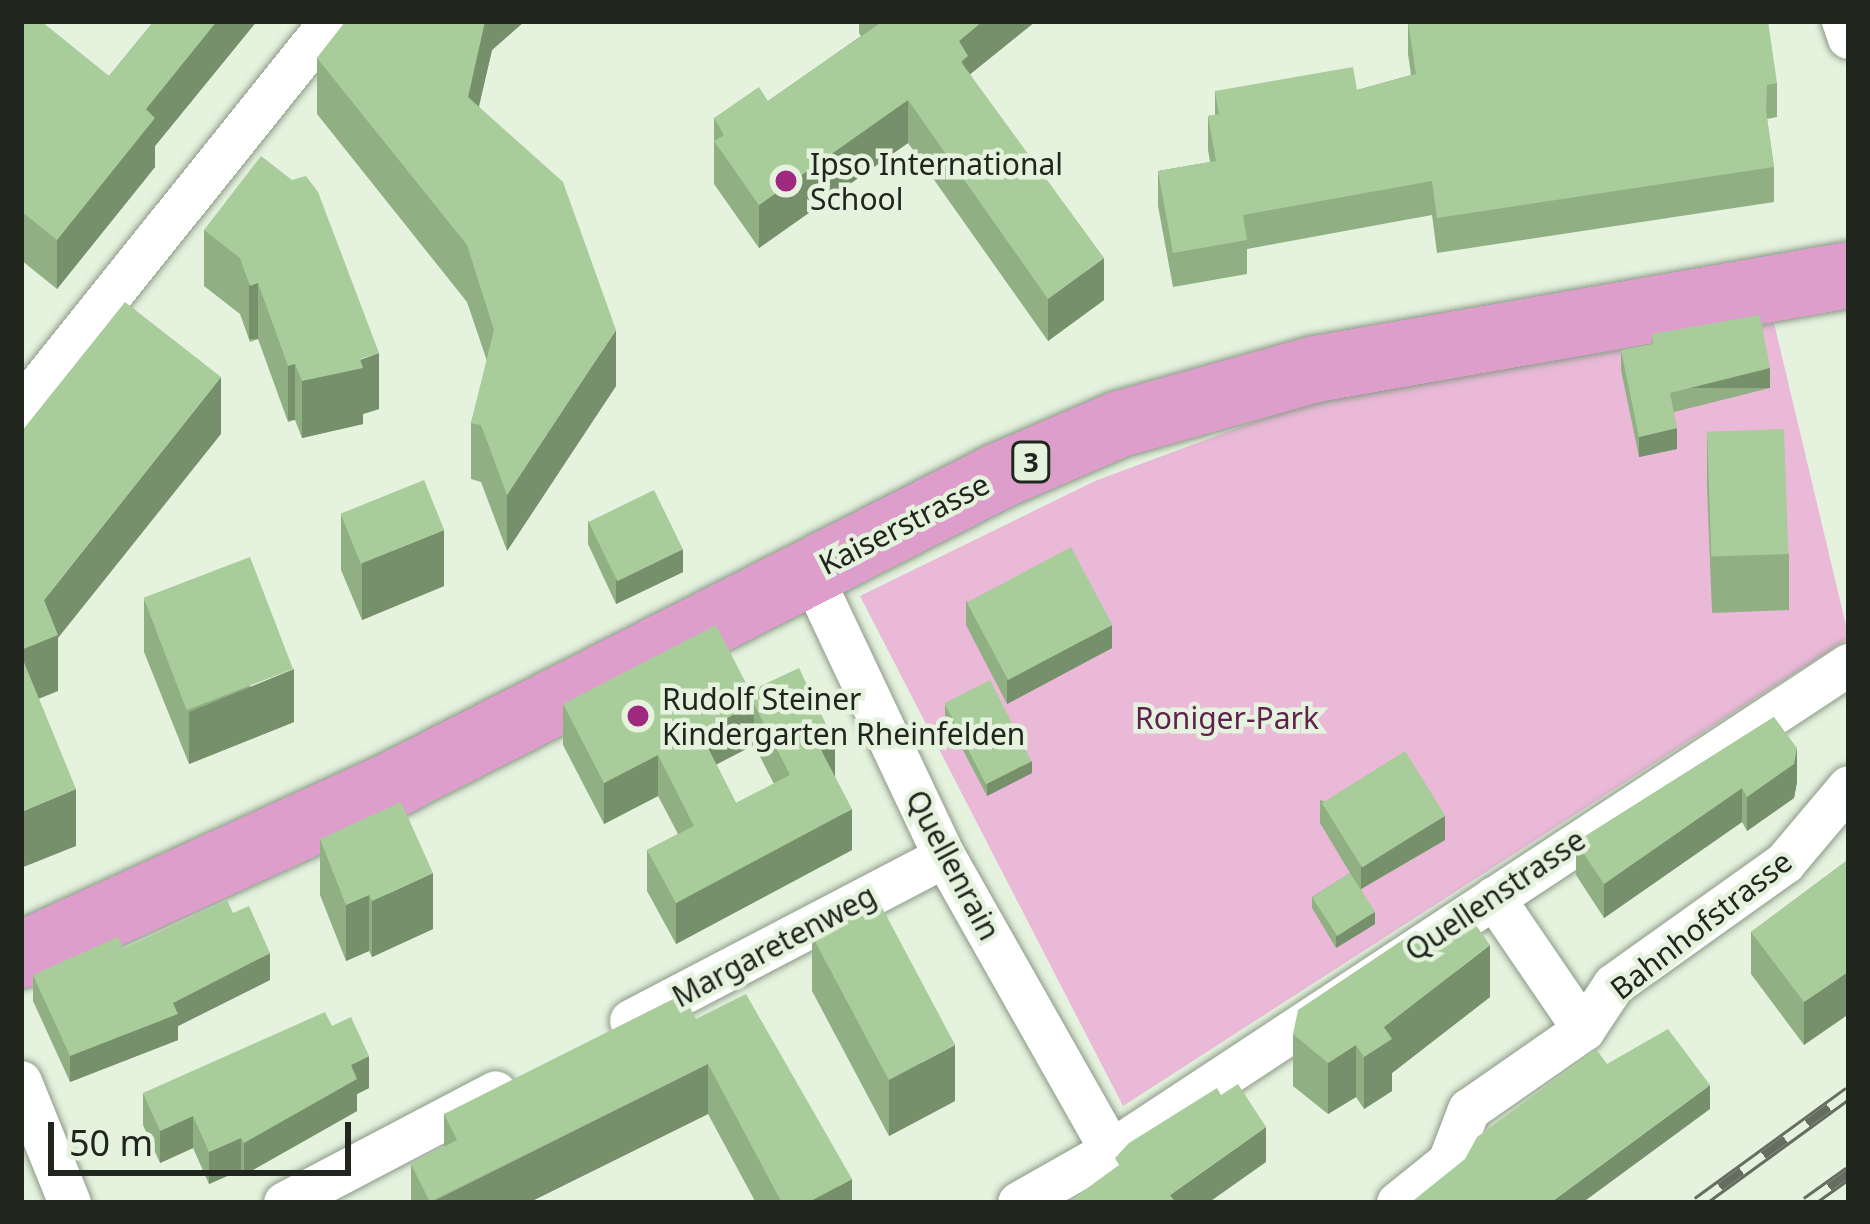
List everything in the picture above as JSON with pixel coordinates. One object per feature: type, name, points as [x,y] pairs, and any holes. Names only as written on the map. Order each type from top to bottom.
[{"type":"main road","name":"Kaiserstrasse","points":[[21,955],[398,782],[999,476],[1142,418],[1316,369],[1849,275]]},
{"type":"street","points":[[21,407],[331,21]]},
{"type":"street","points":[[1843,21],[1849,38]]},
{"type":"street","name":"Quellenrain","points":[[809,572],[945,856],[1111,1151]]},
{"type":"street","name":"Quellenstrasse","points":[[1019,1203],[1111,1151],[1849,665]]},
{"type":"street","name":"Bahnhofstrasse","points":[[1398,1203],[1449,1162],[1469,1110],[1584,1030],[1614,985],[1785,863],[1849,787]]},
{"type":"street","name":"Margaretenweg","points":[[594,1041],[945,856]]},
{"type":"street","points":[[1494,898],[1584,1030]]},
{"type":"street","points":[[285,1203],[532,1073]]},
{"type":"street","points":[[21,1082],[70,1203]]},
{"type":"green space","name":"Roniger-Park","points":[[1774,323],[1849,638],[1123,1106],[860,596],[1095,481],[1302,404]]},
{"type":"building","points":[[21,21],[41,21],[109,76],[154,21],[217,21],[146,109],[155,118],[57,240],[21,211]]},
{"type":"building","points":[[346,21],[485,21],[468,97],[563,182],[616,330],[507,495],[481,425],[471,423],[494,330],[467,245],[317,58]]},
{"type":"building","points":[[878,21],[983,21],[959,41],[968,56],[961,62],[1104,258],[1048,299],[908,100],[759,205],[714,141],[724,135],[714,118],[759,87],[768,101]]},
{"type":"building","points":[[1408,21],[1768,21],[1777,83],[1767,85],[1766,110],[1774,167],[1437,218],[1432,181],[1243,215],[1247,240],[1173,253],[1158,171],[1216,161],[1208,116],[1219,114],[1215,91],[1353,67],[1357,90],[1416,74]]},
{"type":"building","points":[[261,156],[292,180],[306,176],[318,192],[379,353],[360,359],[363,368],[302,381],[295,364],[288,366],[258,283],[250,286],[240,258],[204,230]]},
{"type":"building","points":[[125,302],[221,377],[44,600],[58,635],[21,650],[21,432]]},
{"type":"building","points":[[1760,315],[1770,368],[1670,393],[1677,428],[1639,437],[1621,350],[1653,344],[1652,334]]},
{"type":"building","points":[[1784,429],[1788,554],[1711,557],[1707,432]]},
{"type":"building","points":[[424,480],[444,530],[361,564],[341,514]]},
{"type":"building","points":[[654,490],[683,549],[617,581],[588,522]]},
{"type":"building","points":[[1071,547],[1112,625],[1008,680],[967,602]]},
{"type":"building","points":[[250,557],[293,669],[187,710],[144,598]]},
{"type":"building","points":[[716,625],[750,691],[799,668],[835,743],[821,750],[852,809],[676,903],[647,850],[694,826],[658,755],[604,783],[563,704]],"holes":[[[754,704],[790,775],[736,803],[700,732]]]},
{"type":"building","points":[[21,655],[76,789],[21,812]]},
{"type":"building","points":[[990,680],[1031,761],[986,784],[945,703]]},
{"type":"building","points":[[1774,717],[1797,748],[1794,764],[1747,797],[1742,788],[1604,884],[1576,842]]},
{"type":"building","points":[[1405,751],[1445,815],[1362,867],[1322,803]]},
{"type":"building","points":[[401,802],[433,873],[372,901],[369,895],[346,905],[320,839]]},
{"type":"building","points":[[1849,859],[1849,971],[1804,1002],[1751,932]]},
{"type":"building","points":[[1350,873],[1375,912],[1337,936],[1312,898]]},
{"type":"building","points":[[227,900],[233,913],[249,906],[270,953],[173,1003],[178,1014],[70,1056],[33,975],[118,937],[123,949]]},
{"type":"building","points":[[878,900],[955,1045],[889,1080],[812,935]]},
{"type":"building","points":[[1471,918],[1490,945],[1384,1027],[1392,1039],[1364,1057],[1356,1045],[1328,1063],[1293,1034],[1298,1010],[1416,931],[1427,947]]},
{"type":"building","points":[[683,994],[696,1019],[746,994],[852,1179],[807,1203],[782,1203],[708,1064],[430,1202],[411,1164],[457,1140],[444,1114]]},
{"type":"building","points":[[325,1012],[332,1026],[351,1017],[369,1056],[351,1065],[357,1079],[244,1143],[241,1138],[209,1152],[193,1116],[160,1131],[143,1093]]},
{"type":"building","points":[[1668,1029],[1710,1085],[1550,1203],[1387,1203],[1414,1200],[1465,1159],[1477,1137],[1596,1049],[1607,1064]]},
{"type":"building","points":[[1238,1084],[1266,1127],[1170,1195],[1176,1203],[1067,1203],[1119,1165],[1115,1158],[1129,1143],[1217,1088],[1221,1095]]},
{"type":"railway","points":[[1698,1203],[1849,1093]]},
{"type":"railway","points":[[1807,1203],[1849,1173]]},
{"type":"place","name":"Ipso International School","points":[[786,181]]},
{"type":"place","name":"Rudolf Steiner Kindergarten Rheinfelden","points":[[638,716]]}]
